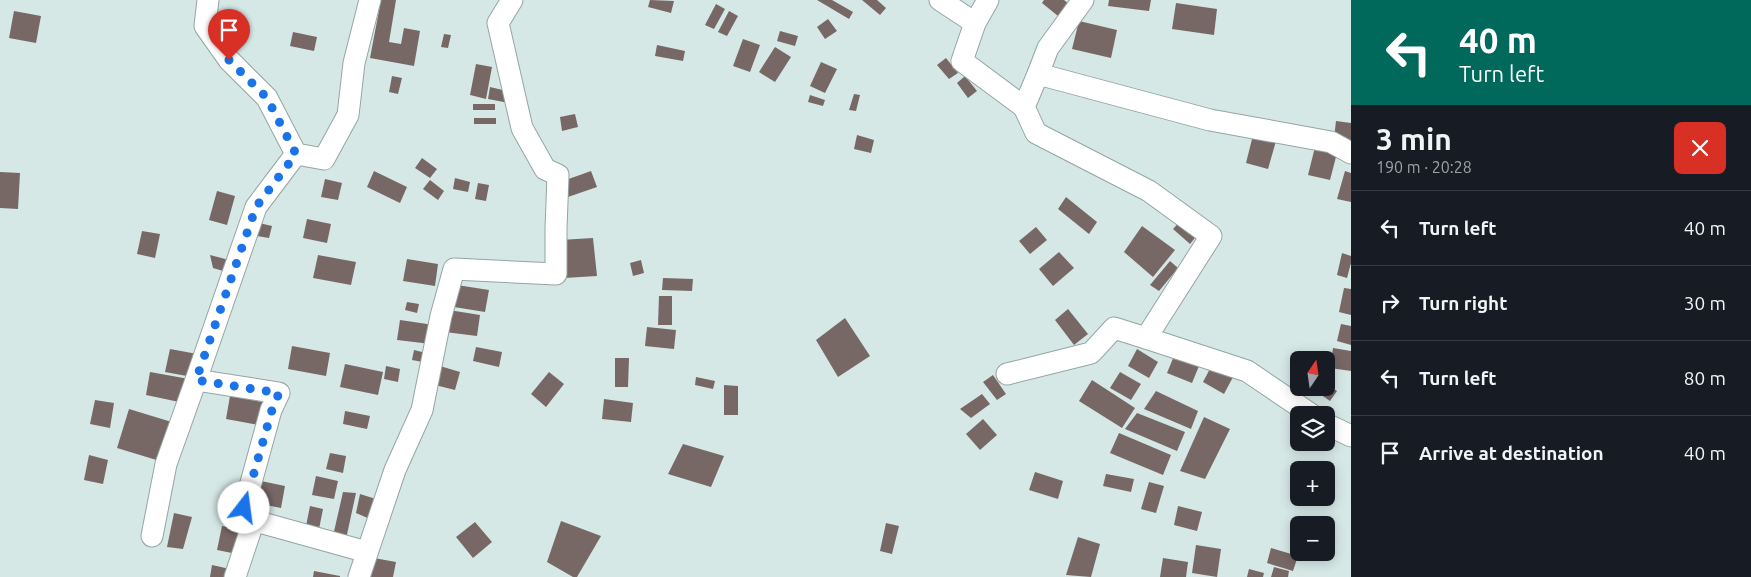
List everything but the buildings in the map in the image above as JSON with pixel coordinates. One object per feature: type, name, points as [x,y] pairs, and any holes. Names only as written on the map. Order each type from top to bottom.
[{"type":"street","points":[[208,0],[205,26],[229,60],[267,98],[296,154]]},
{"type":"street","points":[[296,154],[324,159],[348,115],[354,63],[370,0]]},
{"type":"street","points":[[359,577],[395,470],[422,410],[441,316],[454,269],[556,274],[558,175],[545,169],[522,128],[498,23],[512,0]]},
{"type":"street","points":[[940,0],[975,23]]},
{"type":"street","points":[[988,0],[975,23],[962,61],[1024,107],[1036,133],[1149,191],[1211,236],[1146,338]]},
{"type":"street","points":[[1024,107],[1048,48],[1083,0]]},
{"type":"street","points":[[1038,74],[1210,120],[1331,142],[1351,153]]},
{"type":"street","points":[[152,536],[166,464],[256,207],[296,154]]},
{"type":"street","points":[[1007,374],[1091,353],[1114,328],[1247,371],[1299,406]]},
{"type":"street","points":[[196,380],[279,393],[272,410],[244,508],[253,523],[235,577]]},
{"type":"street","points":[[1335,428],[1351,436]]},
{"type":"street","points":[[253,523],[259,522],[367,552]]},
{"type":"route","points":[[229,60],[267,98],[296,154],[256,207],[196,380],[279,393],[272,410],[244,508]]}]
